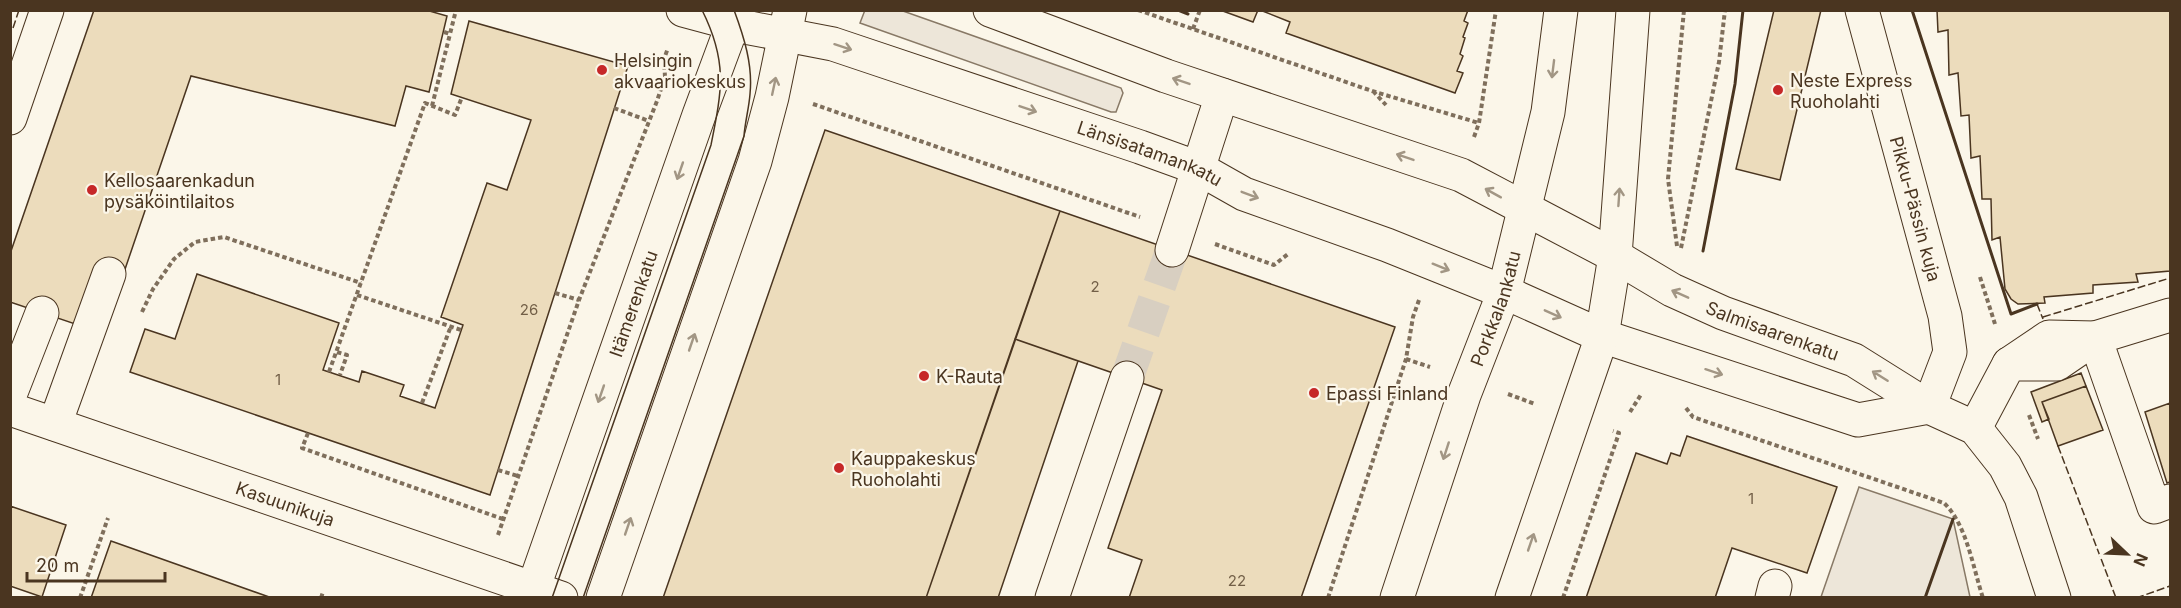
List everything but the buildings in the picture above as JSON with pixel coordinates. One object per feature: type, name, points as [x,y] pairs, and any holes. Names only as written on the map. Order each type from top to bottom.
[{"type":"main road","points":[[10,118],[22,45],[47,10]]},
{"type":"main road","name":"Länsisatamankatu","points":[[683,10],[788,23],[833,44],[1130,143],[1198,168],[1244,194],[1329,223],[1504,292],[1602,336]]},
{"type":"main road","points":[[990,10],[1222,95],[1461,176],[1615,256]]},
{"type":"main road","name":"Porkkalankatu","points":[[1397,597],[1470,381],[1504,292],[1548,112],[1561,10]]},
{"type":"main road","points":[[1512,597],[1602,336],[1615,256],[1633,10]]},
{"type":"main road","name":"Pikku-Pässin kuja","points":[[1862,10],[1944,316],[1950,352],[1929,407]]},
{"type":"main road","name":"Itämerenkatu","points":[[542,594],[736,17]]},
{"type":"main road","points":[[603,597],[755,161],[765,127],[788,23]]},
{"type":"main road","points":[[1175,240],[1222,95]]},
{"type":"main road","name":"Salmisaarenkatu","points":[[1615,256],[1672,291],[1723,313],[1854,360],[1929,407],[1975,428],[2005,466],[2022,497],[2054,597]]},
{"type":"main road","points":[[55,424],[109,274]]},
{"type":"main road","points":[[10,395],[42,313]]},
{"type":"main road","points":[[1975,428],[2008,364],[2057,364],[2095,338],[2170,315]]},
{"type":"main road","points":[[1602,336],[1858,420],[1929,407]]},
{"type":"main road","points":[[2095,338],[2154,507],[2170,501]]},
{"type":"main road","points":[[1052,597],[1126,378]]},
{"type":"main road","name":"Kasuunikuja","points":[[10,409],[542,594]]},
{"type":"path","points":[[432,106],[456,10]]},
{"type":"path","points":[[1138,10],[1372,91],[1479,123]]},
{"type":"path","points":[[1193,30],[1200,10]]},
{"type":"path","points":[[1461,176],[1479,123],[1496,10]]},
{"type":"path","points":[[1684,10],[1668,179],[1679,259],[1719,62],[1725,10]]},
{"type":"path","points":[[444,32],[450,34]]},
{"type":"path","points":[[496,541],[579,300],[665,77],[664,59]]},
{"type":"path","points":[[624,76],[661,88]]},
{"type":"path","points":[[329,372],[425,103],[455,115],[462,98]]},
{"type":"path","points":[[812,104],[1175,240],[1274,265],[1329,223]]},
{"type":"path","points":[[614,108],[649,121]]},
{"type":"path","points":[[138,319],[153,289],[174,259],[195,242],[224,237],[361,283]]},
{"type":"path","points":[[555,293],[579,300]]},
{"type":"path","points":[[357,295],[461,330]]},
{"type":"path","points":[[1328,597],[1406,359],[1413,317]]},
{"type":"path","points":[[422,403],[451,326]]},
{"type":"path","points":[[337,352],[347,356],[340,375]]},
{"type":"path","points":[[1406,359],[1619,433],[1563,597]]},
{"type":"path","points":[[1693,417],[1944,503],[1960,524],[1983,597]]},
{"type":"path","points":[[308,433],[302,448],[503,519]]},
{"type":"path","points":[[498,470],[518,476]]},
{"type":"path","points":[[80,597],[108,518]]},
{"type":"shaded area","points":[[865,10],[903,11],[1121,88],[1123,93],[1116,112],[1111,112],[860,23]]},
{"type":"shaded area","points":[[1859,487],[1953,519],[1970,597],[1821,597]]},
{"type":"tunnel","points":[[1127,378],[1172,250]]},
{"type":"tram line","points":[[552,598],[711,145],[718,108],[720,76],[716,45],[702,10]]},
{"type":"tram line","points":[[583,598],[744,136],[751,83],[749,62],[734,10]]},
{"type":"fence","points":[[13,28],[19,10]]},
{"type":"fence","points":[[2043,317],[2170,278]]},
{"type":"fence","points":[[2037,304],[2043,319]]},
{"type":"fence","points":[[2058,446],[2116,598]]},
{"type":"fence","points":[[2136,598],[2170,586]]},
{"type":"wall","points":[[1178,10],[1188,14]]},
{"type":"wall","points":[[1703,251],[1735,84],[1743,10]]},
{"type":"wall","points":[[1912,10],[2011,314],[2037,304]]},
{"type":"wall","points":[[1925,598],[1953,519]]},
{"type":"place","name":"Helsingin akvaariokeskus","points":[[602,70]]},
{"type":"place","name":"Neste Express Ruoholahti","points":[[1778,90]]},
{"type":"place","name":"Kellosaarenkadun pysäköintilaitos","points":[[92,190]]},
{"type":"place","name":"K-Rauta","points":[[924,376]]},
{"type":"place","name":"Epassi Finland","points":[[1314,393]]},
{"type":"place","name":"Kauppakeskus Ruoholahti","points":[[839,468]]}]
